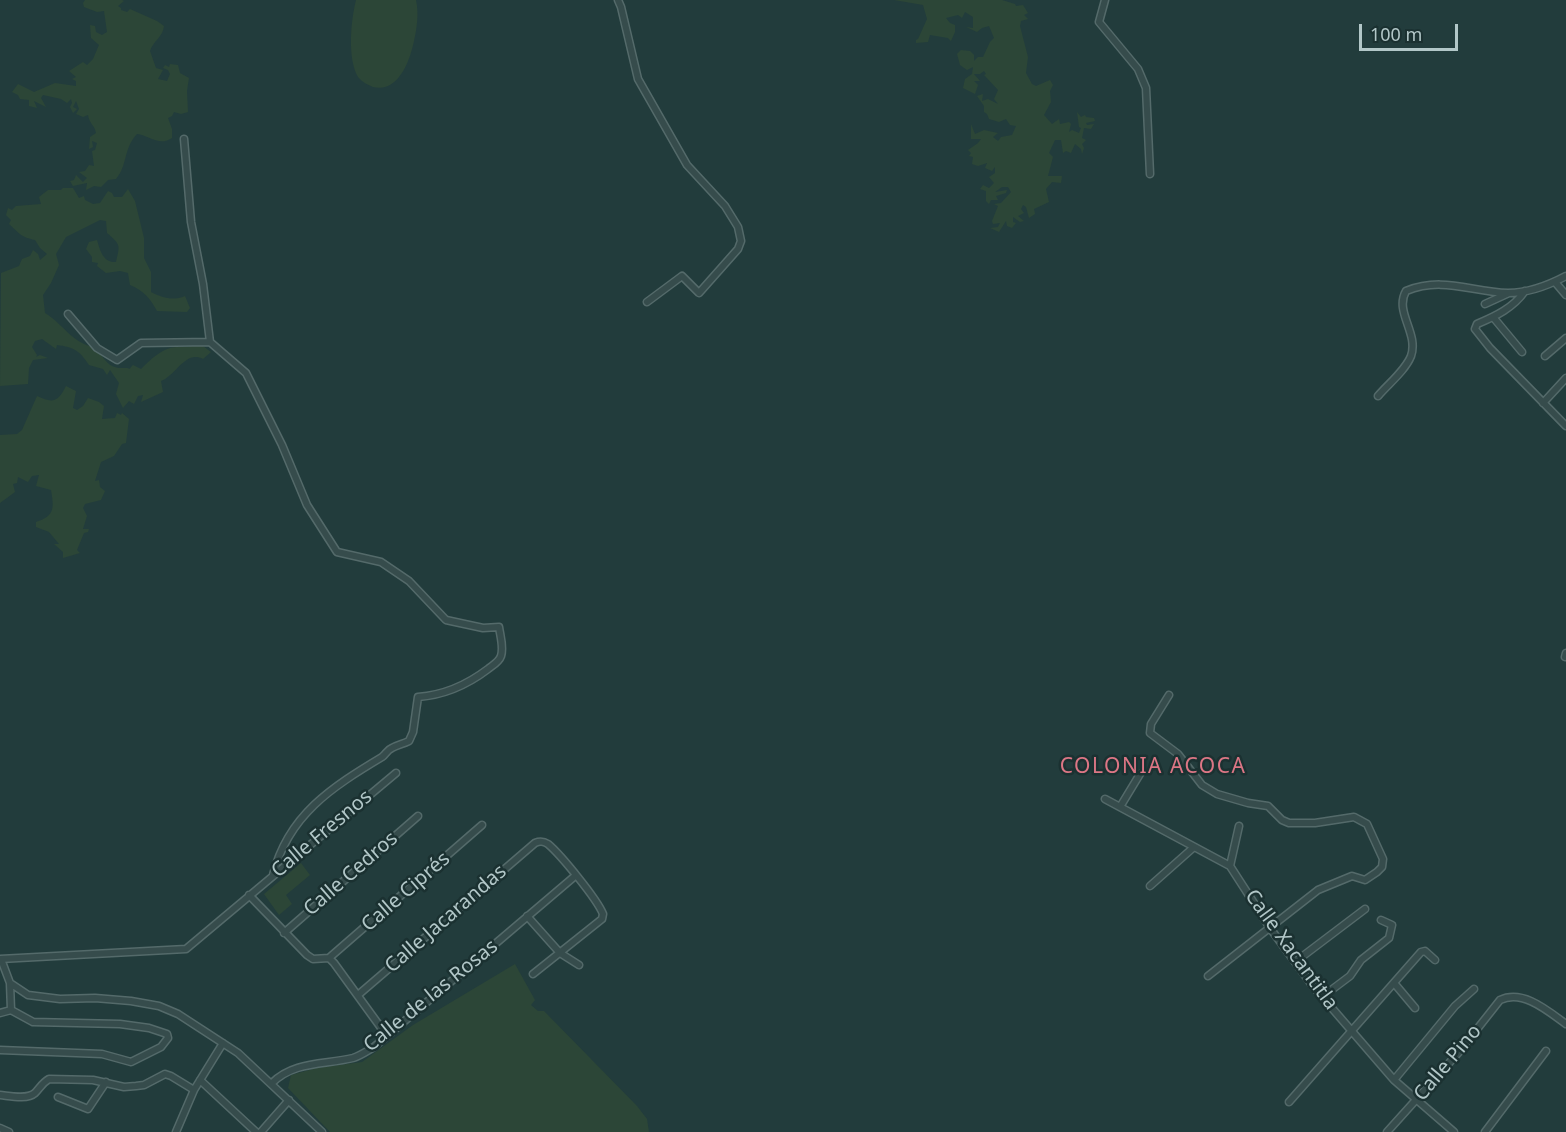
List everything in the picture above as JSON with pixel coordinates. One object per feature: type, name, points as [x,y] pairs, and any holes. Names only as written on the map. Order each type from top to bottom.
[{"type":"street","points":[[618,0],[638,79],[687,165],[725,206],[738,227],[741,241],[738,249],[699,293],[682,276],[646,302]]},
{"type":"street","points":[[1105,0],[1099,22],[1138,69],[1146,88],[1150,174]]},
{"type":"street","points":[[184,139],[192,222],[210,342]]},
{"type":"street","points":[[1378,396],[1412,355],[1410,332],[1402,303],[1406,291],[1439,284],[1509,293],[1556,282],[1566,276]]},
{"type":"street","points":[[1556,282],[1566,295]]},
{"type":"street","points":[[1525,291],[1518,301],[1477,324],[1475,329],[1566,426]]},
{"type":"street","points":[[1485,304],[1509,293]]},
{"type":"street","points":[[68,314],[97,348],[117,360],[141,343],[210,342],[246,373],[282,445],[307,506],[337,552],[381,562],[409,581],[446,620],[483,628],[499,627],[501,657],[460,688],[433,696],[418,697],[413,732],[409,741],[390,748],[384,756],[358,771],[305,812],[286,842],[273,875]]},
{"type":"street","points":[[1493,317],[1521,352]]},
{"type":"street","points":[[1545,356],[1566,338]]},
{"type":"street","points":[[1543,403],[1566,378]]},
{"type":"street","points":[[1169,695],[1151,724],[1150,733],[1178,754],[1202,785],[1217,794],[1268,806],[1288,823],[1316,823],[1354,817],[1360,819],[1367,824],[1383,859],[1382,867],[1371,878],[1365,880],[1352,876],[1318,890],[1208,976]]},
{"type":"street","name":"Calle Fresnos","points":[[0,959],[186,948],[396,773]]},
{"type":"street","points":[[1120,807],[1140,774]]},
{"type":"street","name":"Calle Xacantitla","points":[[1105,799],[1230,866],[1270,928],[1322,997],[1394,1080],[1454,1132]]},
{"type":"street","name":"Calle Cedros","points":[[284,933],[418,816]]},
{"type":"street","name":"Calle Ciprés","points":[[329,958],[482,825]]},
{"type":"street","points":[[1230,866],[1239,825]]},
{"type":"street","name":"Calle Jacarandas","points":[[358,995],[535,843],[541,841],[548,845],[575,876]]},
{"type":"street","points":[[1150,886],[1194,847]]},
{"type":"street","points":[[533,974],[602,919],[603,912],[575,876]]},
{"type":"street","name":"Calle de las Rosas","points":[[272,1083],[285,1072],[297,1067],[355,1057],[374,1047],[575,876]]},
{"type":"street","points":[[249,895],[307,955],[313,958],[329,958],[387,1036]]},
{"type":"street","points":[[1294,962],[1365,909]]},
{"type":"street","points":[[527,916],[560,952],[579,965]]},
{"type":"street","points":[[1322,997],[1350,976],[1361,960],[1389,938],[1392,925],[1381,920]]},
{"type":"street","points":[[1289,1102],[1423,950],[1435,960]]},
{"type":"street","points":[[0,959],[10,983],[11,1010]]},
{"type":"street","points":[[10,983],[28,995],[95,998],[159,1006],[178,1014],[223,1043],[272,1083],[322,1132]]},
{"type":"street","points":[[1394,983],[1415,1008]]},
{"type":"street","points":[[1394,1080],[1455,1006],[1474,989]]},
{"type":"street","name":"Calle Pino","points":[[1387,1132],[1459,1052],[1500,1000],[1509,996],[1518,997],[1541,1006],[1566,1024]]},
{"type":"street","points":[[0,1013],[11,1010],[33,1022],[120,1024],[159,1030],[167,1034],[168,1038],[161,1047],[131,1062],[102,1054],[0,1050]]},
{"type":"street","points":[[176,1132],[194,1090],[223,1043]]},
{"type":"street","points":[[1485,1132],[1546,1051]]},
{"type":"street","points":[[0,1095],[28,1097],[49,1079],[106,1082],[124,1087],[144,1085],[165,1074],[194,1090]]},
{"type":"street","points":[[200,1080],[256,1132]]},
{"type":"street","points":[[58,1097],[88,1109],[106,1082]]},
{"type":"street","points":[[261,1132],[289,1101]]},
{"type":"street","points":[[0,1128],[9,1132]]},
{"type":"green space","points":[[85,0],[122,0],[124,1],[118,6],[121,10],[127,12],[130,9],[164,26],[150,51],[156,68],[163,70],[158,79],[167,81],[170,74],[163,68],[165,65],[169,67],[170,64],[178,65],[180,73],[189,78],[188,112],[181,114],[174,112],[168,118],[172,138],[158,141],[137,134],[116,179],[108,180],[101,187],[94,186],[86,190],[87,183],[73,186],[70,181],[74,180],[76,175],[83,182],[87,178],[79,172],[85,171],[89,165],[94,166],[92,151],[95,150],[97,143],[92,141],[93,147],[89,149],[90,137],[96,133],[88,115],[83,117],[76,114],[79,109],[76,101],[73,107],[77,109],[73,113],[70,107],[71,99],[67,103],[61,99],[43,95],[41,98],[46,107],[34,101],[37,108],[29,106],[29,100],[20,99],[12,92],[18,84],[34,92],[55,83],[76,86],[76,81],[72,79],[76,77],[69,71],[83,62],[87,65],[93,59],[99,45],[91,38],[90,25],[95,26],[96,32],[102,35],[107,32],[104,11],[97,12],[84,7]]},
{"type":"green space","points":[[356,0],[416,0],[416,31],[406,65],[396,80],[382,88],[373,87],[360,79],[352,60],[351,39]]},
{"type":"green space","points":[[894,0],[1002,0],[1016,6],[1023,5],[1028,13],[1024,15],[1028,19],[1021,21],[1020,26],[1028,57],[1026,73],[1032,84],[1036,86],[1050,80],[1053,85],[1050,91],[1051,102],[1044,115],[1052,124],[1059,119],[1060,124],[1069,122],[1071,124],[1069,132],[1072,130],[1079,133],[1081,128],[1077,112],[1081,117],[1085,115],[1094,118],[1095,121],[1086,123],[1087,125],[1094,124],[1091,129],[1084,128],[1082,138],[1086,140],[1082,144],[1084,148],[1082,154],[1081,149],[1075,144],[1071,153],[1066,151],[1063,153],[1061,140],[1055,140],[1049,153],[1053,157],[1048,176],[1062,176],[1061,183],[1052,182],[1046,189],[1049,202],[1034,209],[1035,214],[1029,218],[1026,207],[1023,205],[1021,209],[1024,213],[1018,216],[1024,221],[1020,222],[1013,217],[1013,222],[1016,223],[1012,228],[1007,226],[1006,221],[999,232],[990,228],[998,227],[1000,223],[993,224],[992,221],[998,206],[994,204],[1001,203],[1011,192],[1008,187],[1002,187],[995,192],[1007,190],[1006,193],[996,196],[998,200],[991,200],[989,204],[986,201],[986,191],[980,189],[983,185],[989,188],[994,183],[989,177],[995,173],[995,167],[992,171],[985,168],[987,163],[978,166],[972,164],[973,157],[969,156],[971,153],[968,150],[981,139],[971,139],[971,124],[975,134],[984,130],[998,133],[993,137],[998,141],[1001,137],[1012,135],[1016,126],[1010,125],[1006,119],[999,122],[989,119],[984,112],[984,106],[977,96],[983,94],[982,101],[988,99],[998,104],[994,99],[998,90],[984,75],[986,74],[984,71],[974,74],[980,81],[974,81],[978,85],[975,94],[963,88],[965,79],[972,74],[973,67],[967,70],[960,65],[957,54],[961,50],[970,51],[974,55],[974,61],[978,57],[983,57],[994,38],[989,26],[977,32],[966,27],[973,28],[973,17],[965,12],[962,18],[958,15],[946,18],[955,25],[951,41],[948,38],[930,35],[928,42],[916,43],[927,19],[923,5]]},
{"type":"green space","points":[[73,188],[79,198],[84,196],[85,200],[93,204],[100,203],[108,191],[114,197],[122,197],[128,189],[135,201],[144,238],[144,258],[151,272],[151,292],[168,298],[185,296],[190,308],[187,312],[157,311],[146,295],[130,285],[128,273],[120,271],[106,273],[97,266],[98,263],[92,262],[92,257],[86,249],[89,242],[97,240],[105,258],[112,262],[116,262],[118,252],[117,243],[107,233],[106,221],[100,220],[66,237],[56,254],[59,265],[43,295],[45,313],[74,338],[94,347],[114,367],[130,369],[133,365],[141,369],[166,350],[199,343],[211,352],[203,359],[191,358],[161,381],[163,392],[141,402],[143,395],[138,396],[134,404],[129,401],[123,408],[116,394],[119,383],[110,370],[107,375],[103,369],[89,365],[76,350],[57,345],[56,349],[42,339],[35,341],[32,347],[36,357],[40,355],[48,358],[33,360],[29,368],[28,384],[0,386],[1,273],[19,266],[22,259],[30,256],[33,250],[38,254],[40,260],[47,254],[35,240],[18,233],[9,224],[11,220],[6,215],[8,208],[12,210],[16,206],[41,204],[39,197],[48,190]]},
{"type":"green space","points":[[66,386],[76,391],[73,408],[77,410],[83,406],[88,398],[104,406],[102,419],[115,418],[117,413],[121,415],[122,413],[129,419],[126,443],[122,444],[114,456],[101,462],[95,481],[99,480],[100,487],[105,491],[101,500],[85,504],[83,508],[87,516],[83,529],[89,529],[84,533],[77,550],[80,553],[63,558],[63,552],[54,544],[59,544],[49,532],[36,527],[36,522],[47,517],[53,506],[51,490],[36,486],[39,475],[32,476],[28,482],[18,477],[17,483],[13,484],[15,492],[0,503],[0,435],[17,434],[22,430],[37,396],[54,400],[60,396]]},
{"type":"green space","points":[[301,863],[310,875],[286,895],[292,904],[279,915],[264,894]]},
{"type":"green space","points":[[515,964],[535,1000],[531,1005],[538,1011],[544,1011],[637,1106],[647,1119],[649,1132],[330,1132],[288,1088],[291,1075],[317,1068],[362,1062],[413,1025]]},
{"type":"district","name":"COLONIA ACOCA","points":[[1153,767]]}]
